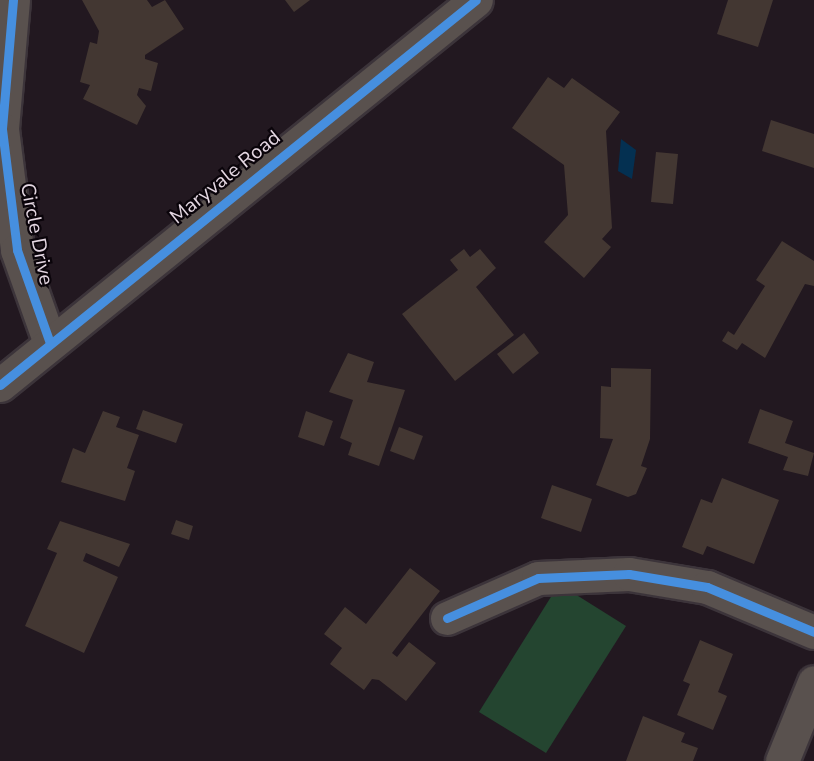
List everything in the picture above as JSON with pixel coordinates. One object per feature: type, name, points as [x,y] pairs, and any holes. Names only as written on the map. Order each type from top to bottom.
[{"type":"street","name":"Circle Drive","points":[[13,0],[1,128],[17,250],[50,343]]},
{"type":"street","name":"Maryvale Road","points":[[0,385],[476,0]]},
{"type":"street","points":[[447,618],[538,578],[630,574],[707,586],[814,632]]},
{"type":"street","points":[[782,761],[814,682]]},
{"type":"green space","points":[[559,584],[626,626],[546,753],[479,712]]},
{"type":"water","points":[[621,139],[636,150],[632,179],[618,171]]},
{"type":"building","points":[[82,0],[147,0],[152,7],[165,0],[184,29],[145,55],[145,59],[158,63],[151,91],[139,88],[137,95],[146,106],[137,125],[83,99],[90,85],[80,82],[90,42],[97,44],[99,31]]},
{"type":"building","points":[[285,0],[310,0],[294,12]]},
{"type":"building","points":[[728,0],[773,0],[758,47],[717,34]]},
{"type":"building","points":[[548,77],[564,88],[572,78],[620,112],[606,131],[612,228],[602,239],[611,247],[584,278],[544,242],[568,215],[564,165],[512,128]]},
{"type":"building","points":[[771,120],[814,134],[814,168],[762,151]]},
{"type":"building","points":[[656,152],[678,154],[673,204],[651,202]]},
{"type":"building","points":[[782,241],[814,261],[814,286],[805,284],[765,358],[742,343],[737,350],[722,341],[728,331],[734,335],[765,286],[756,280]]},
{"type":"building","points":[[464,249],[470,257],[480,249],[496,268],[476,287],[514,335],[455,381],[402,314],[458,270],[450,260]]},
{"type":"building","points":[[524,333],[539,353],[513,374],[497,354]]},
{"type":"building","points":[[348,353],[374,362],[367,382],[405,390],[379,466],[348,455],[352,443],[340,438],[353,400],[329,392]]},
{"type":"building","points":[[611,368],[651,369],[650,439],[641,466],[647,468],[636,494],[628,497],[596,485],[613,439],[600,438],[601,386],[611,387]]},
{"type":"building","points":[[760,409],[793,421],[785,443],[814,453],[808,476],[783,470],[788,457],[748,443]]},
{"type":"building","points":[[143,410],[183,424],[176,443],[136,429]]},
{"type":"building","points":[[103,411],[120,417],[116,427],[139,435],[127,468],[135,471],[125,501],[61,482],[73,448],[85,453]]},
{"type":"building","points":[[306,411],[333,421],[324,446],[298,437]]},
{"type":"building","points":[[399,427],[423,436],[414,460],[390,451]]},
{"type":"building","points":[[722,478],[779,500],[754,564],[707,546],[703,555],[682,547],[701,499],[712,503]]},
{"type":"building","points":[[552,485],[592,499],[581,532],[541,518]]},
{"type":"building","points":[[176,520],[193,526],[189,540],[171,534]]},
{"type":"building","points":[[60,521],[130,544],[119,567],[86,553],[83,561],[118,577],[84,653],[25,626],[57,553],[47,549]]},
{"type":"building","points":[[410,568],[440,591],[392,653],[397,657],[409,642],[436,663],[406,701],[379,680],[372,679],[364,690],[330,664],[342,648],[324,634],[345,607],[366,624]]},
{"type":"building","points":[[700,640],[733,654],[718,692],[727,696],[713,730],[677,715],[690,684],[683,681]]},
{"type":"building","points":[[643,716],[685,733],[681,742],[698,748],[693,761],[626,761]]},
{"type":"cycle path","points":[[13,0],[2,129],[17,250],[50,343]]},
{"type":"cycle path","points":[[0,385],[476,0]]},
{"type":"cycle path","points":[[447,618],[538,578],[629,574],[707,587],[814,632]]}]
